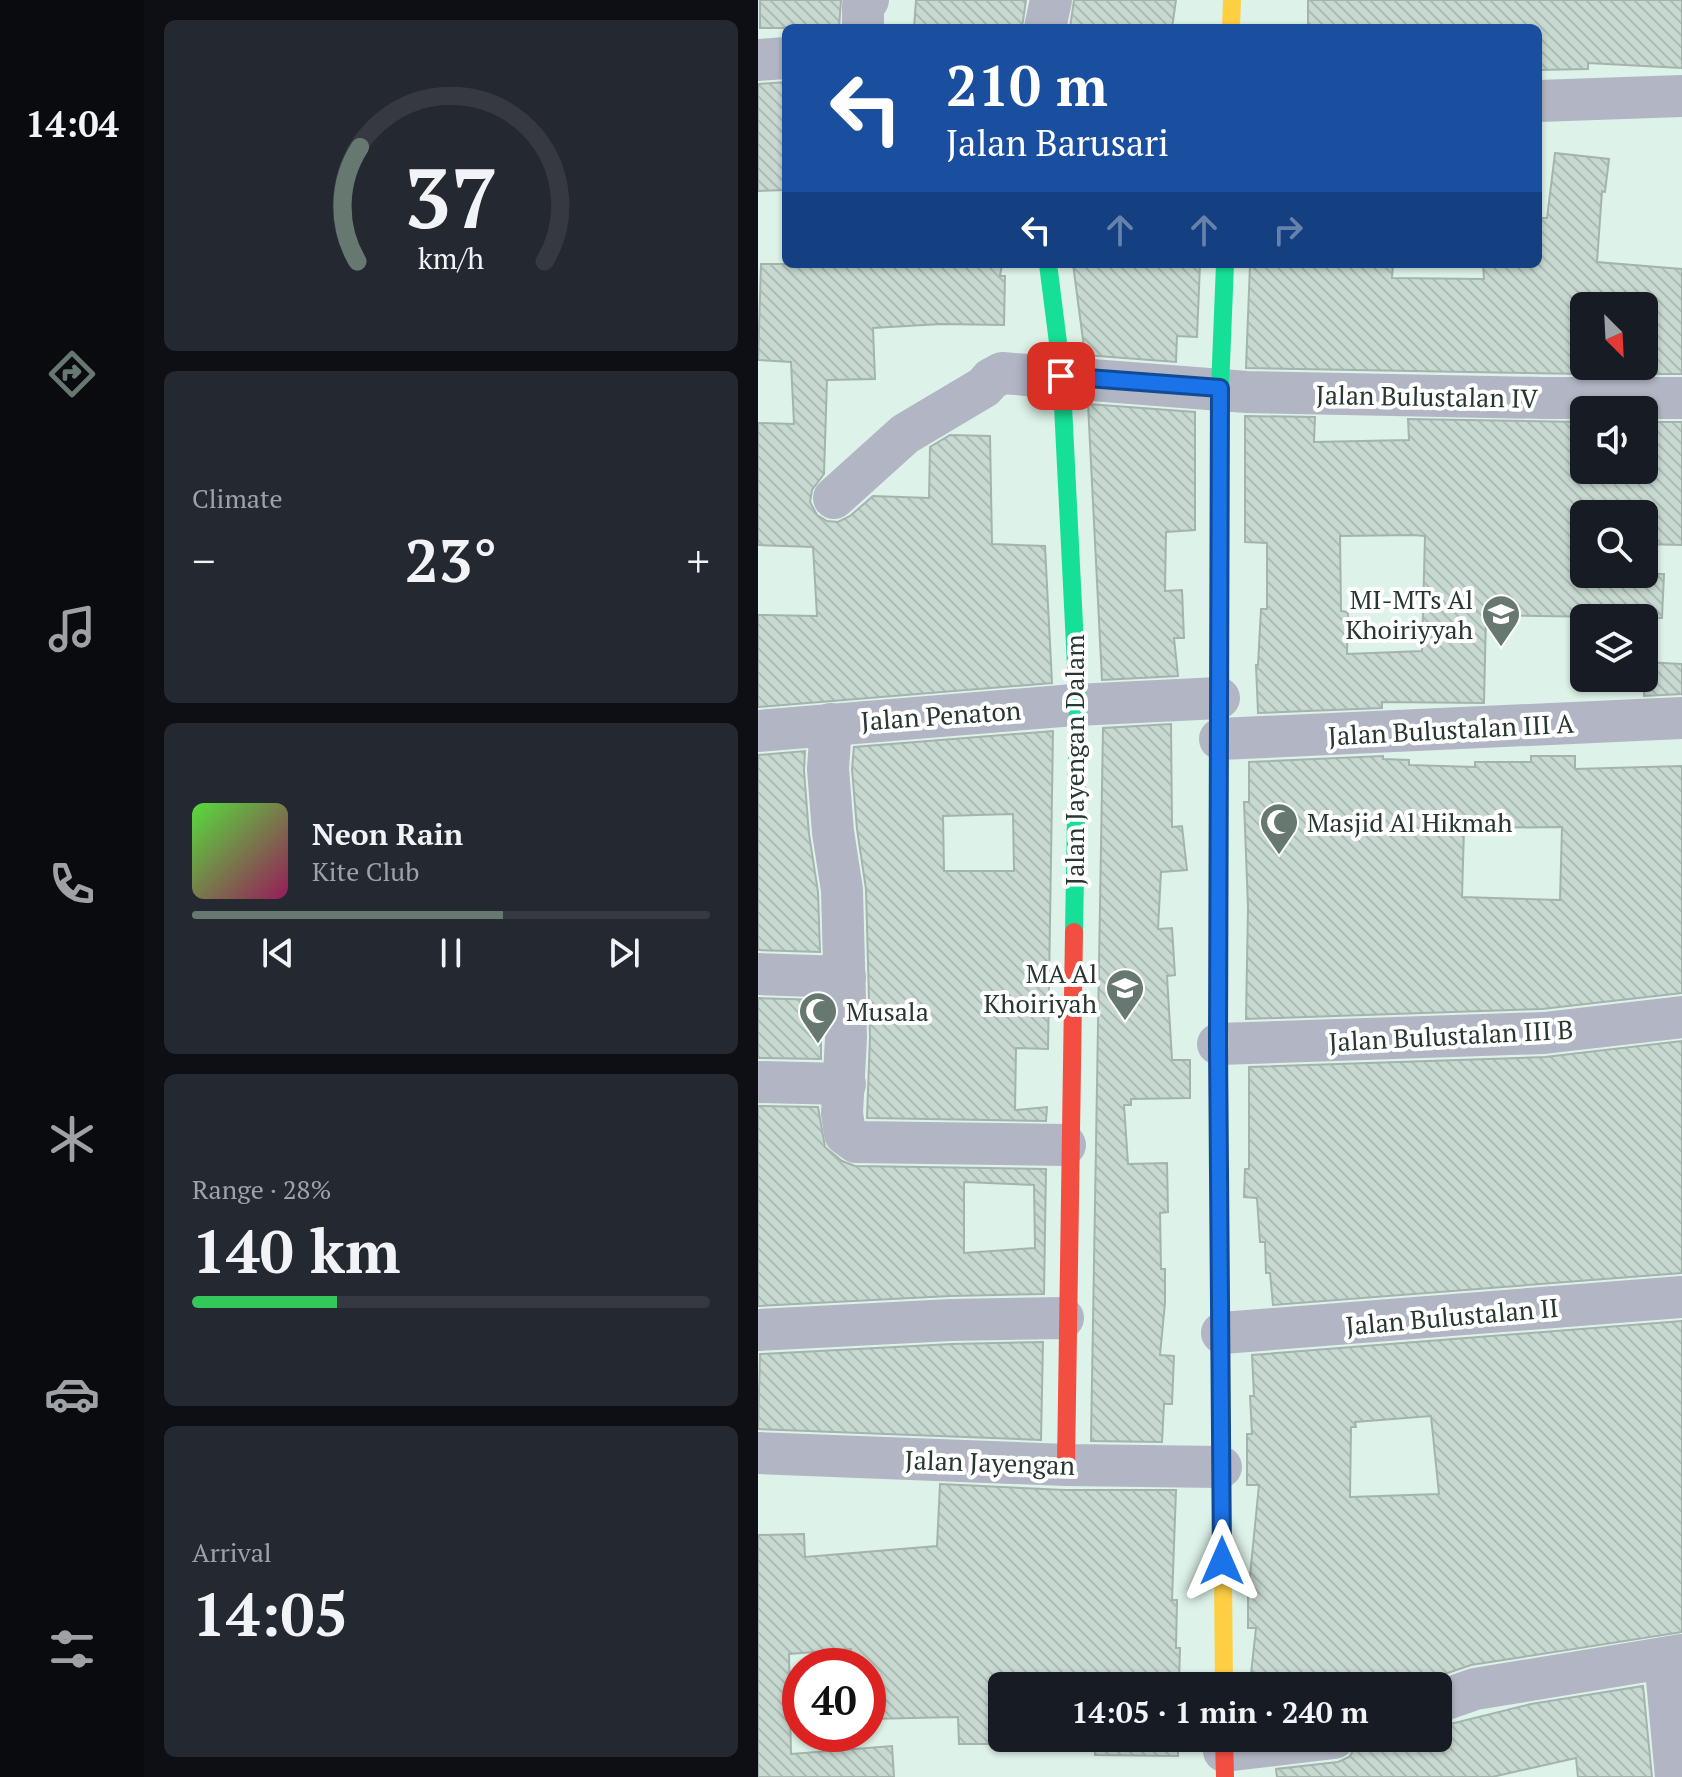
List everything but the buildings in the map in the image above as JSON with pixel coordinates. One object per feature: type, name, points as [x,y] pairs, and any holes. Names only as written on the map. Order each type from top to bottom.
[{"type":"street","points":[[863,24],[863,5],[868,0]]},
{"type":"street","points":[[1046,24],[1051,0]]},
{"type":"street","points":[[1231,24],[1232,0]]},
{"type":"street","points":[[758,60],[782,58]]},
{"type":"street","points":[[1542,101],[1682,96]]},
{"type":"street","name":"Jalan Jayengan Dalam","points":[[1048,268],[1048,375],[1076,705],[1065,1145],[1066,1465]]},
{"type":"street","points":[[1224,1672],[1218,1044],[1220,388],[1225,268]]},
{"type":"street","name":"Jalan Bulustalan IV","points":[[834,498],[905,434],[1002,373],[1247,392],[1682,398]]},
{"type":"street","name":"Jalan Penaton","points":[[758,731],[1076,705],[1219,698]]},
{"type":"street","name":"Jalan Bulustalan III A","points":[[1220,739],[1682,718]]},
{"type":"street","points":[[831,724],[828,769],[842,890],[845,977],[842,1124],[845,1134],[856,1142],[1065,1145]]},
{"type":"street","points":[[758,974],[845,977]]},
{"type":"street","name":"Jalan Bulustalan III B","points":[[1218,1044],[1544,1033],[1682,1017]]},
{"type":"street","points":[[758,1082],[845,1084]]},
{"type":"street","name":"Jalan Bulustalan II","points":[[1222,1333],[1682,1297]]},
{"type":"street","points":[[758,1330],[937,1320],[1066,1318]]},
{"type":"street","name":"Jalan Jayengan","points":[[758,1453],[1066,1465],[1221,1467]]},
{"type":"street","points":[[1452,1697],[1475,1689],[1673,1656],[1676,1777]]},
{"type":"traffic: fast","points":[[1049,268],[1061,366],[1078,705],[1074,932]]},
{"type":"traffic: fast","points":[[1219,601],[1220,388],[1225,268]]},
{"type":"traffic: slow","points":[[1231,24],[1232,0]]},
{"type":"traffic: slow","points":[[1218,1016],[1224,1672]]},
{"type":"traffic: jam","points":[[1218,1016],[1219,601]]},
{"type":"traffic: jam","points":[[1066,1465],[1074,932]]},
{"type":"traffic: jam","points":[[1224,1752],[1225,1777]]},
{"type":"place","name":"MI-MTs Al Khoiriyyah","points":[[1501,648]]},
{"type":"place","name":"Masjid Al Hikmah","points":[[1279,856]]},
{"type":"place","name":"MA Al Khoiriyah","points":[[1125,1022]]},
{"type":"place","name":"Musala","points":[[818,1045]]},
{"type":"route","points":[[1061,376],[1220,388],[1218,1044],[1222,1561]]}]
